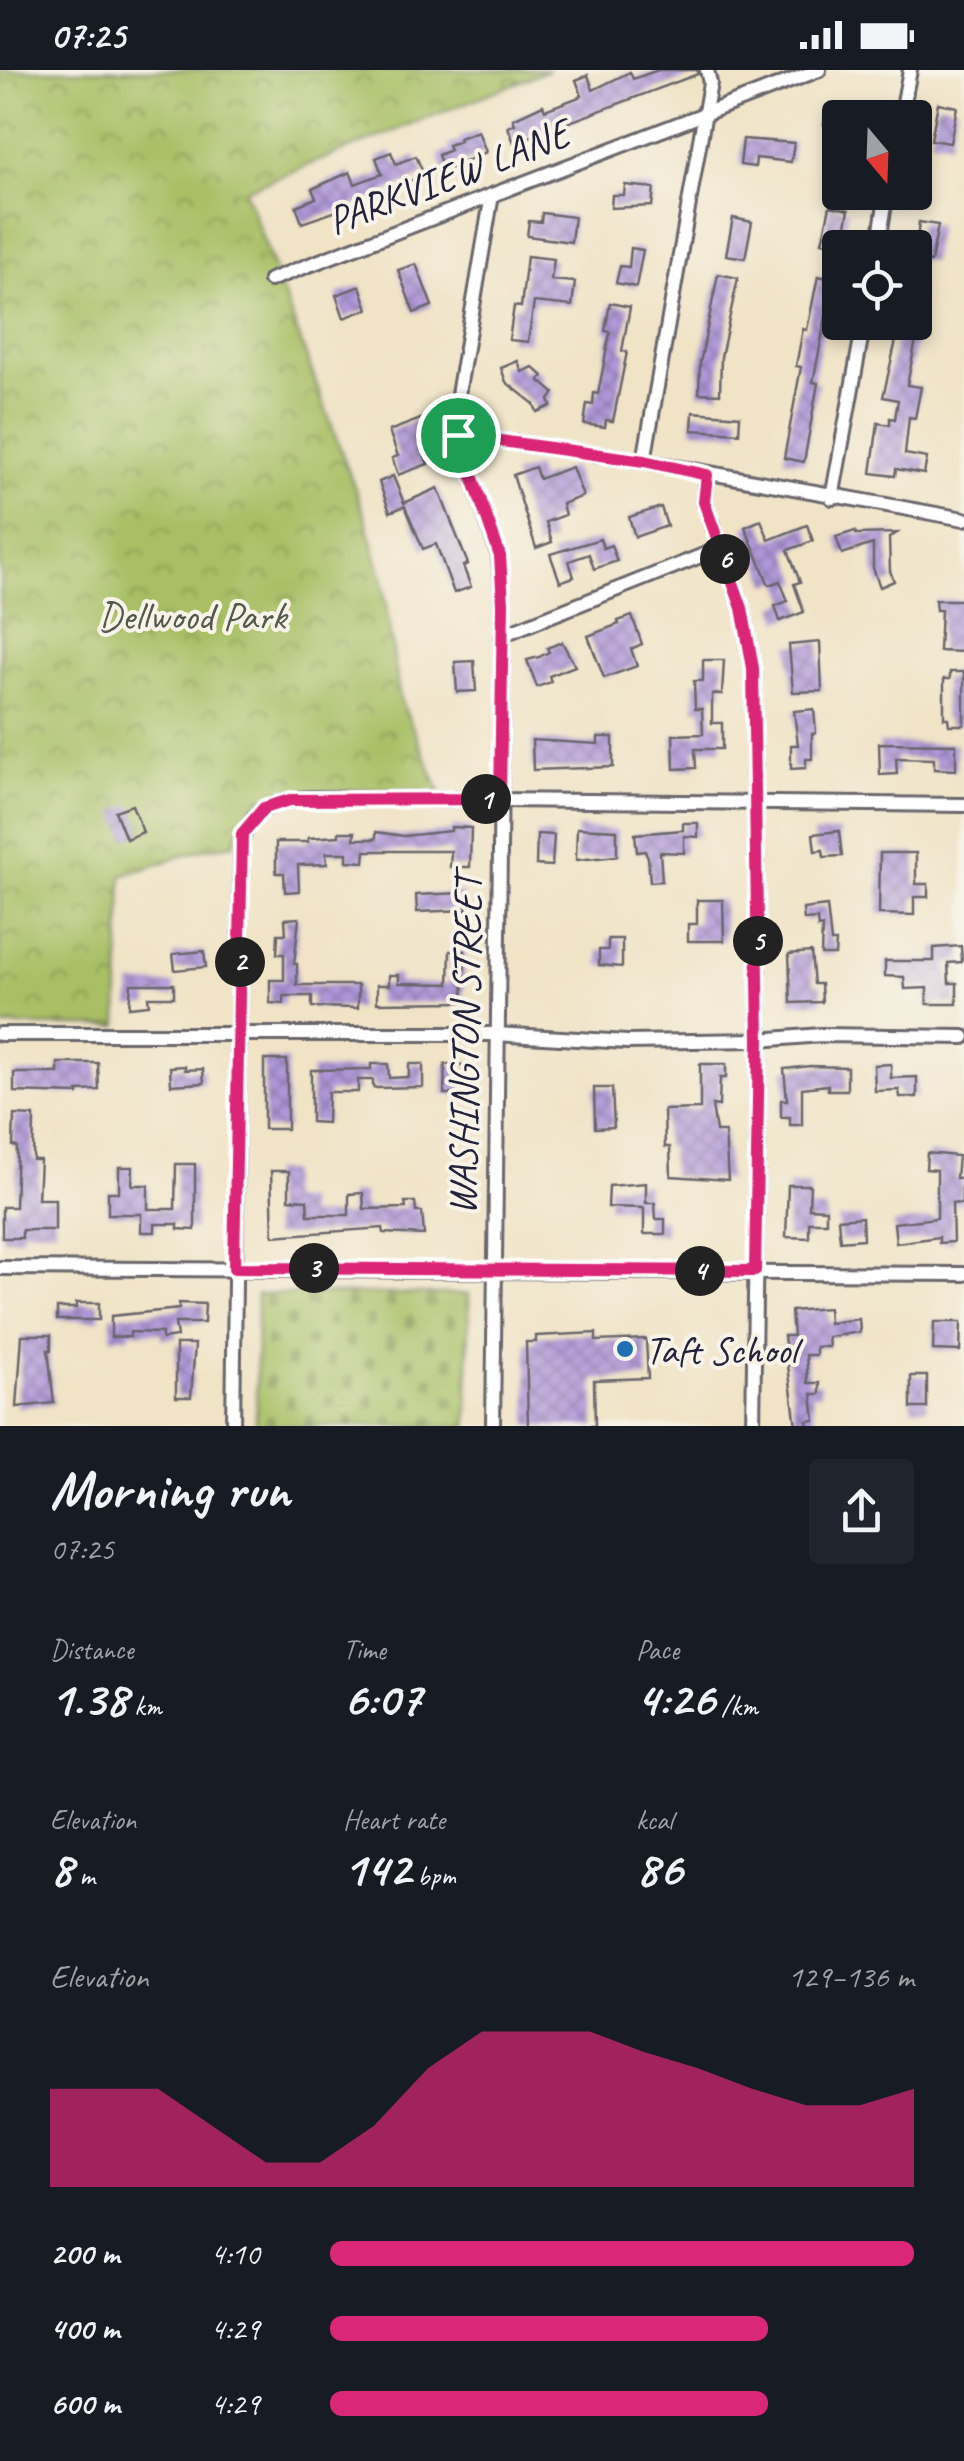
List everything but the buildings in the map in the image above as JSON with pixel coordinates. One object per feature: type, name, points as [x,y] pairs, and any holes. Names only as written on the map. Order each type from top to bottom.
[{"type":"street","points":[[644,461],[706,112],[710,83],[706,70]]},
{"type":"street","name":"PARKVIEW LANE","points":[[270,280],[819,70]]},
{"type":"street","points":[[904,100],[910,70]]},
{"type":"street","name":"WASHINGTON STREET","points":[[492,195],[457,392],[458,435],[500,556],[492,1426]]},
{"type":"street","points":[[832,498],[861,340]]},
{"type":"street","points":[[458,435],[644,461],[964,519]]},
{"type":"street","points":[[707,475],[704,502],[742,608],[753,668],[759,1040],[752,1426]]},
{"type":"street","points":[[502,635],[722,548]]},
{"type":"street","points":[[233,1426],[242,834],[264,808],[290,800],[500,799],[964,805]]},
{"type":"street","points":[[0,1034],[496,1034],[573,1041],[822,1036],[964,1038]]},
{"type":"street","points":[[0,1268],[964,1274]]},
{"type":"green space","name":"Dellwood Park","points":[[0,70],[549,70],[245,190],[365,516],[382,577],[400,699],[440,791],[276,792],[249,813],[234,844],[203,849],[122,876],[118,1026],[0,1026]]},
{"type":"green space","points":[[257,1294],[469,1294],[468,1426],[256,1426]]},
{"type":"place","name":"Taft School","points":[[625,1349]]},
{"type":"route","points":[[458,435],[644,461],[707,475],[704,502],[742,608],[753,668],[759,1040],[755,1271],[234,1268],[242,834],[264,808],[290,800],[500,799],[500,556],[458,435]]}]
